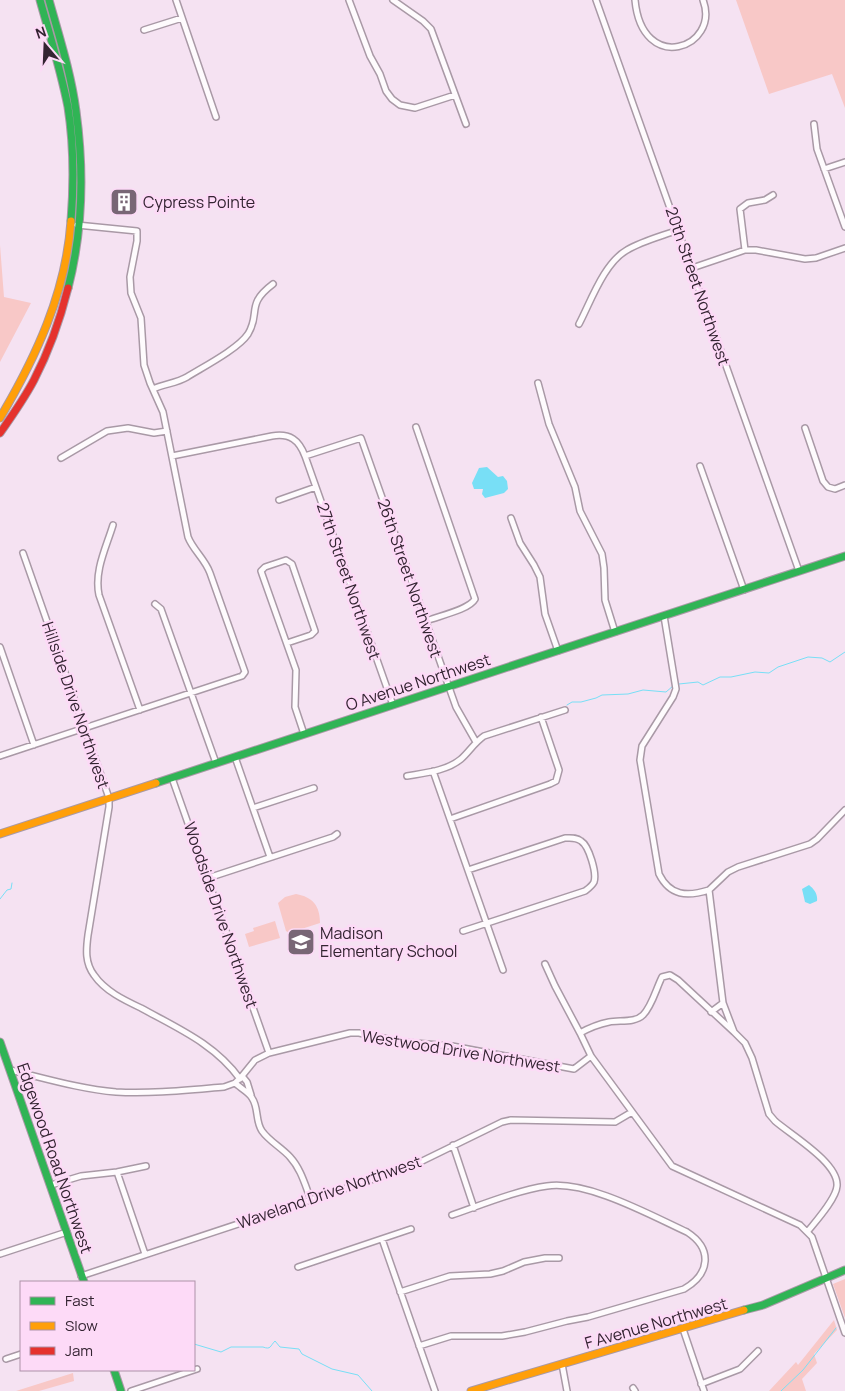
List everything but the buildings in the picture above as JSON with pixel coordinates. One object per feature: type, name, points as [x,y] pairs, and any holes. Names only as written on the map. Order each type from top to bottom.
[{"type":"main road","points":[[0,418],[13,399],[41,344],[62,280],[72,224],[74,165],[68,110],[40,0]]},
{"type":"main road","points":[[0,433],[38,373],[48,349],[70,280],[80,226],[82,166],[76,110],[71,80],[49,0]]},
{"type":"main road","name":"O Avenue Northwest","points":[[0,834],[845,556]]},
{"type":"main road","name":"Edgewood Road Northwest","points":[[0,1042],[83,1279]]},
{"type":"main road","name":"F Avenue Northwest","points":[[471,1391],[763,1305],[845,1270]]},
{"type":"main road","points":[[114,1371],[121,1391]]},
{"type":"street","points":[[176,0],[216,117]]},
{"type":"street","points":[[393,0],[423,21],[431,29],[466,124]]},
{"type":"street","name":"20th Street Northwest","points":[[596,0],[799,571]]},
{"type":"street","points":[[635,0],[637,15],[644,33],[654,43],[669,47],[678,46],[691,40],[701,31],[706,19],[703,0]]},
{"type":"street","points":[[351,1],[367,49],[380,74],[386,91],[392,99],[400,106],[415,108],[455,95]]},
{"type":"street","points":[[144,30],[182,18]]},
{"type":"street","points":[[814,124],[816,142],[824,169],[845,227]]},
{"type":"street","points":[[824,169],[845,162]]},
{"type":"street","points":[[745,250],[740,209],[748,203],[765,200],[773,195]]},
{"type":"street","points":[[0,756],[242,676],[245,672],[210,573],[204,560],[192,546],[188,537],[163,412],[144,365],[140,318],[130,286],[137,232],[72,224]]},
{"type":"street","points":[[579,324],[607,269],[616,258],[631,248],[678,230]]},
{"type":"street","points":[[692,268],[745,250],[756,250],[805,259],[816,258],[845,248]]},
{"type":"street","points":[[153,389],[187,377],[241,342],[248,333],[257,299],[262,292],[273,284]]},
{"type":"street","points":[[538,383],[549,424],[575,487],[580,511],[602,554],[605,600],[615,632]]},
{"type":"street","points":[[416,427],[474,598],[472,604],[426,620]]},
{"type":"street","points":[[61,458],[107,431],[128,428],[154,433],[167,430]]},
{"type":"street","points":[[805,428],[823,481],[828,488],[835,489],[845,486]]},
{"type":"street","points":[[172,456],[284,435],[297,441],[305,456]]},
{"type":"street","name":"26th Street Northwest","points":[[305,456],[361,438],[448,687],[456,708],[470,735],[476,742]]},
{"type":"street","name":"27th Street Northwest","points":[[305,456],[393,705]]},
{"type":"street","points":[[700,466],[744,590]]},
{"type":"street","points":[[279,500],[316,487]]},
{"type":"street","points":[[511,518],[520,543],[540,577],[545,614],[558,651]]},
{"type":"street","points":[[113,526],[100,568],[97,585],[140,710]]},
{"type":"street","name":"Hillside Drive Northwest","points":[[22,553],[109,798],[88,935],[86,952],[88,964],[93,975],[106,988],[128,1002],[196,1037],[217,1053],[247,1082],[255,1104],[258,1124],[262,1131],[290,1157],[301,1174],[311,1200]]},
{"type":"street","points":[[287,644],[311,635],[314,633],[315,628],[290,560],[265,567],[262,571],[287,644],[296,670],[295,707],[304,734]]},
{"type":"street","points":[[154,604],[161,609],[216,763]]},
{"type":"street","points":[[664,616],[676,689],[673,697],[642,746],[640,760],[660,874],[664,883],[670,889],[679,893],[698,894],[709,890],[728,872],[738,867],[810,844],[845,810]]},
{"type":"street","points":[[1,651],[34,745]]},
{"type":"street","points":[[407,776],[433,771],[459,761],[484,736],[565,710]]},
{"type":"street","points":[[450,819],[556,781],[559,767],[541,717]]},
{"type":"street","points":[[235,757],[270,857]]},
{"type":"street","points":[[433,771],[504,970]]},
{"type":"street","name":"Woodside Drive Northwest","points":[[172,778],[269,1053]]},
{"type":"street","points":[[253,808],[314,788]]},
{"type":"street","points":[[208,878],[333,837],[337,834]]},
{"type":"street","points":[[462,931],[585,891],[590,888],[595,875],[586,845],[581,840],[573,838],[565,838],[468,870]]},
{"type":"street","points":[[709,890],[723,1003],[734,1032]]},
{"type":"street","points":[[545,964],[591,1056],[672,1166],[800,1225],[808,1232],[812,1237],[845,1333]]},
{"type":"street","points":[[580,1033],[609,1022],[635,1019],[642,1016],[662,977],[666,975],[673,976],[678,980],[745,1043],[752,1058],[769,1114],[774,1121],[822,1159],[836,1176],[837,1187],[832,1198],[808,1232]]},
{"type":"street","points":[[711,1012],[723,1003]]},
{"type":"street","name":"Westwood Drive Northwest","points":[[10,1070],[59,1082],[115,1092],[224,1087],[235,1083],[255,1060],[269,1053],[350,1033],[359,1033],[402,1042],[452,1046],[574,1069],[591,1056]]},
{"type":"street","points":[[235,1083],[243,1091],[251,1095]]},
{"type":"street","name":"Waveland Drive Northwest","points":[[83,1279],[145,1254],[410,1167],[502,1122],[511,1120],[607,1123],[621,1120],[632,1112]]},
{"type":"street","points":[[453,1145],[474,1208]]},
{"type":"street","points":[[51,1185],[81,1176],[118,1172],[146,1166]]},
{"type":"street","points":[[118,1172],[145,1254]]},
{"type":"street","points":[[419,1346],[451,1336],[502,1336],[588,1317],[684,1289],[694,1284],[701,1276],[705,1267],[705,1256],[702,1246],[696,1238],[687,1232],[583,1188],[548,1186],[452,1215]]},
{"type":"street","points":[[298,1267],[411,1229]]},
{"type":"street","points":[[0,1254],[67,1232]]},
{"type":"street","points":[[382,1238],[434,1391]]},
{"type":"street","points":[[400,1292],[450,1276],[490,1274],[524,1262],[545,1258],[559,1258]]},
{"type":"street","points":[[683,1329],[704,1391]]},
{"type":"street","points":[[701,1384],[740,1369],[758,1351]]},
{"type":"street","points":[[6,1359],[20,1354]]},
{"type":"street","points":[[562,1364],[568,1391]]},
{"type":"street","points":[[131,1391],[194,1371]]},
{"type":"shaded area","points":[[736,0],[845,0],[845,108],[832,74],[769,94]]},
{"type":"shaded area","points":[[0,245],[4,297],[31,303],[0,362]]},
{"type":"shaded area","points":[[296,894],[307,897],[314,903],[319,912],[320,923],[289,933],[286,931],[278,903],[285,897]]},
{"type":"shaded area","points":[[275,921],[280,938],[249,947],[245,934],[254,931],[253,928]]},
{"type":"shaded area","points":[[845,1279],[845,1318],[833,1284]]},
{"type":"shaded area","points":[[834,1320],[837,1330],[814,1354],[817,1363],[802,1379],[806,1391],[769,1391],[796,1362],[798,1365]]},
{"type":"shaded area","points":[[73,1373],[74,1381],[39,1391],[16,1391]]},
{"type":"water","points":[[487,467],[498,477],[503,476],[507,481],[508,489],[504,493],[485,498],[482,494],[483,489],[474,489],[472,483],[479,468]]},
{"type":"water","points":[[809,885],[817,896],[817,901],[810,904],[805,902],[802,889]]},
{"type":"waterway","points":[[679,684],[698,682],[703,685],[720,677],[731,677],[755,672],[769,673],[778,667],[808,657],[822,658],[830,662],[845,652]]},
{"type":"waterway","points":[[567,705],[572,702],[581,702],[602,695],[628,694],[643,690],[666,692],[673,686]]},
{"type":"waterway","points":[[0,899],[7,890],[11,889],[12,883]]},
{"type":"waterway","points":[[781,1391],[803,1370],[836,1328]]},
{"type":"waterway","points":[[195,1344],[221,1352],[231,1347],[269,1348],[275,1341],[280,1347],[299,1349],[302,1354],[332,1369],[358,1375],[372,1391]]},
{"type":"traffic: fast","points":[[40,0],[68,107],[73,164],[71,221]]},
{"type":"traffic: fast","points":[[49,0],[71,83],[79,133],[81,200],[77,244],[68,288]]},
{"type":"traffic: fast","points":[[156,783],[845,556]]},
{"type":"traffic: fast","points":[[0,1042],[84,1281]]},
{"type":"traffic: fast","points":[[744,1310],[763,1305],[845,1270]]},
{"type":"traffic: fast","points":[[114,1371],[121,1391]]},
{"type":"traffic: slow","points":[[0,418],[26,372],[47,324],[63,274],[71,221]]},
{"type":"traffic: slow","points":[[0,834],[156,783]]},
{"type":"traffic: slow","points":[[471,1391],[744,1310]]},
{"type":"traffic: jam","points":[[0,433],[22,401],[45,358],[68,288]]},
{"type":"place","name":"Cypress Pointe","points":[[124,202]]},
{"type":"place","name":"Madison Elementary School","points":[[301,942]]}]
